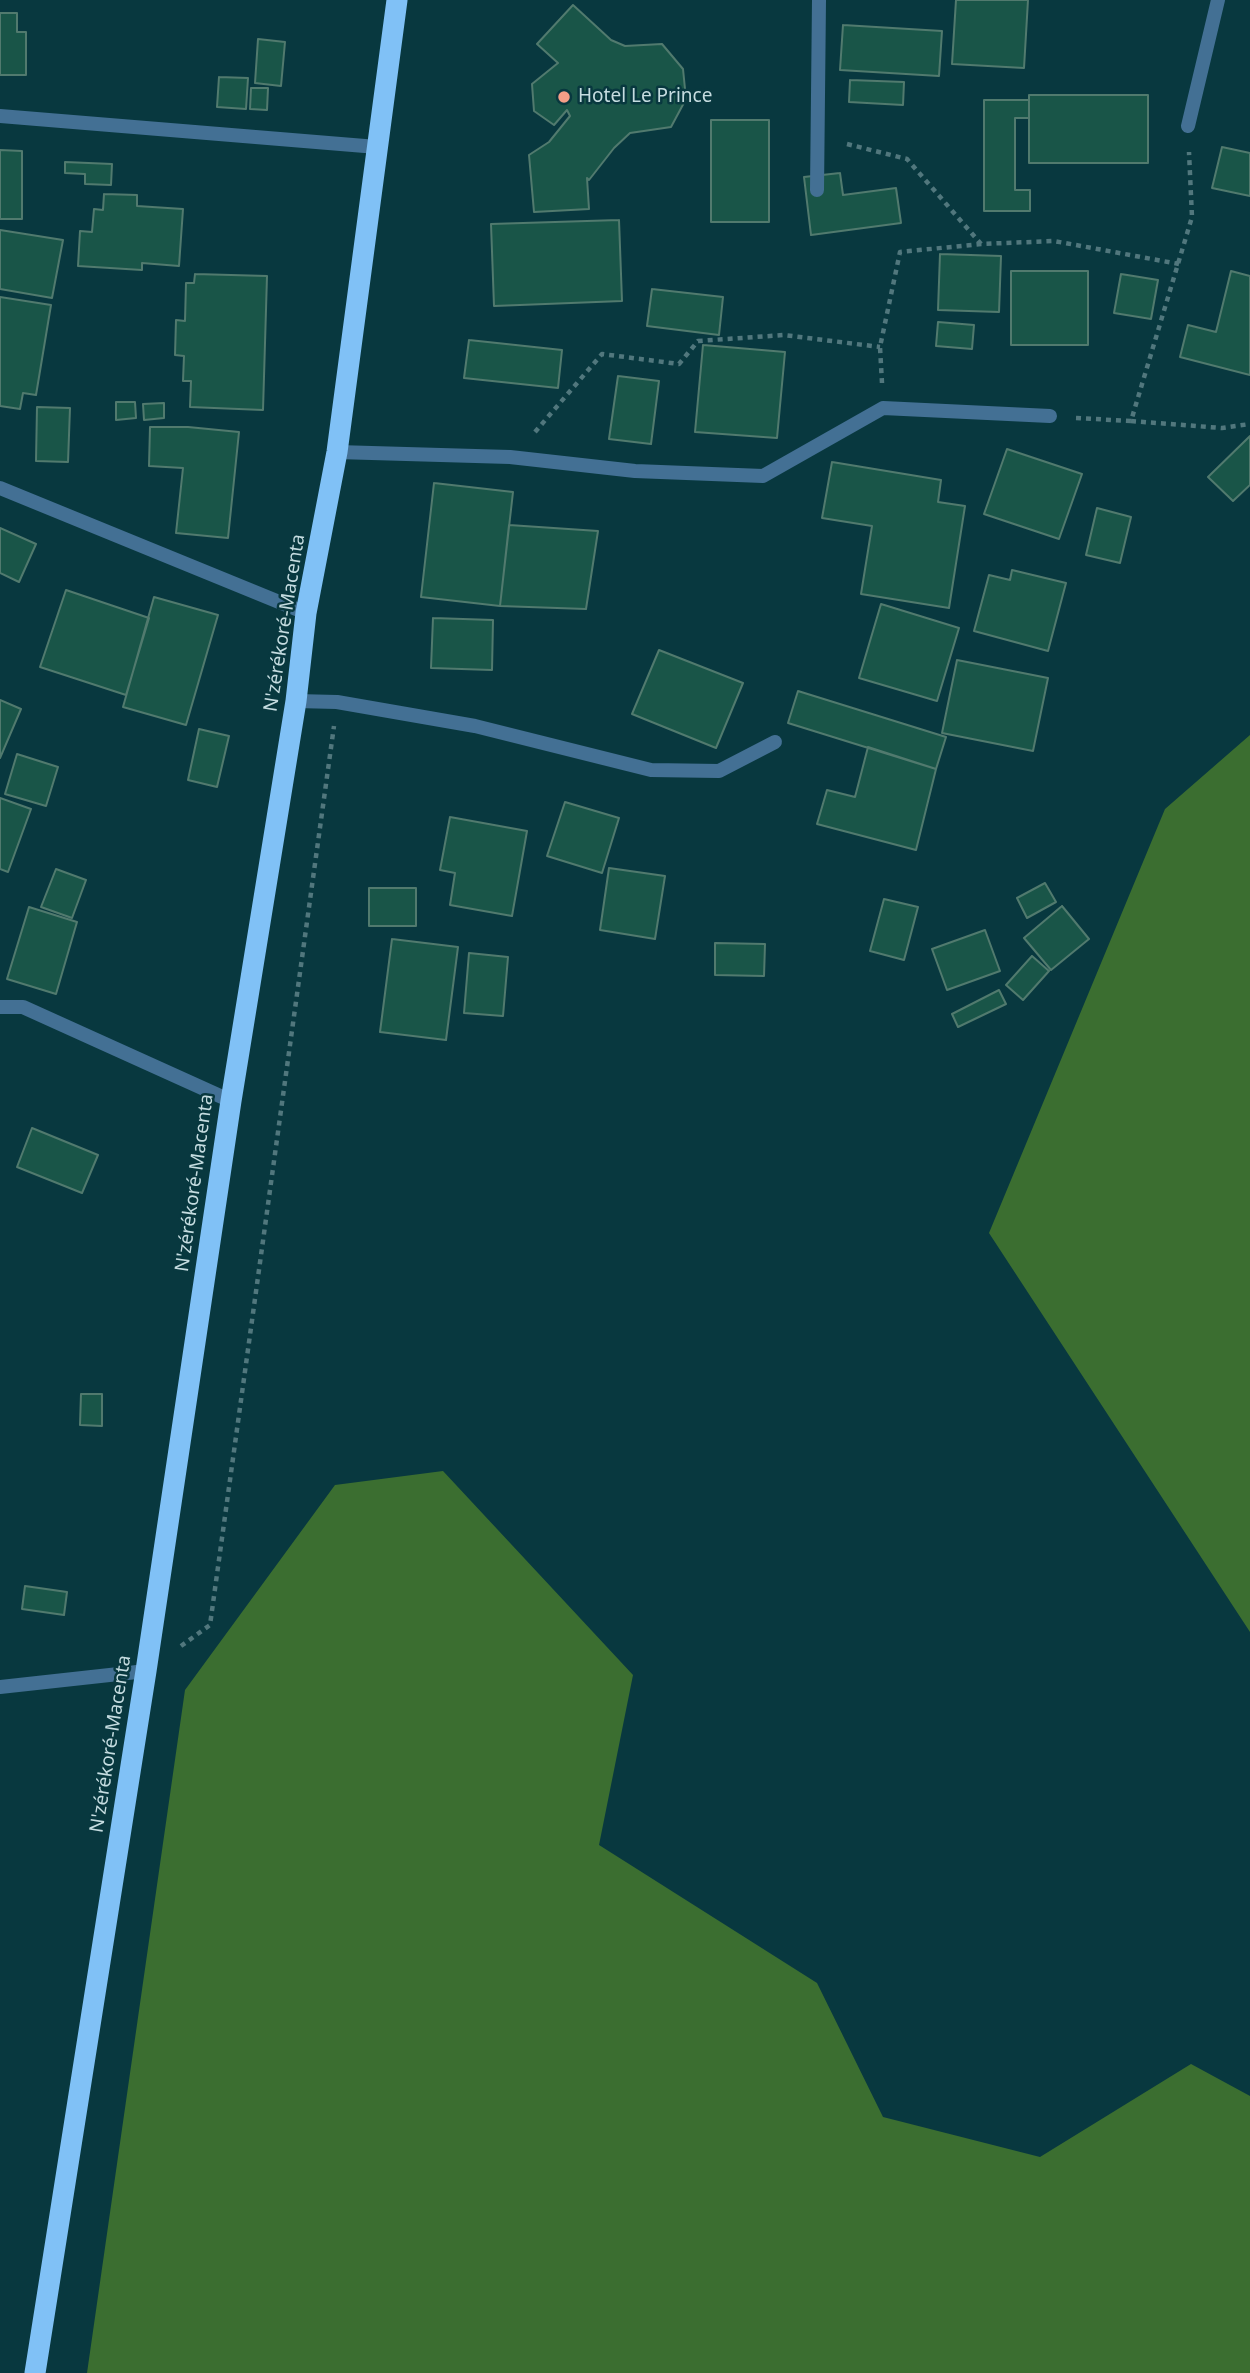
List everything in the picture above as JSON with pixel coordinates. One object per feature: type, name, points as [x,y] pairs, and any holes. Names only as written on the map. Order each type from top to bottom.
[{"type":"highway","name":"N'zérékoré-Macenta","points":[[35,2373],[146,1671],[231,1101],[296,701],[306,612],[337,452],[397,0]]},
{"type":"street","points":[[817,190],[819,0]]},
{"type":"street","points":[[1188,127],[1218,0]]},
{"type":"street","points":[[0,116],[377,147]]},
{"type":"street","points":[[337,452],[510,457],[635,471],[763,477],[883,408],[1050,416]]},
{"type":"street","points":[[0,488],[306,612]]},
{"type":"street","points":[[296,701],[337,702],[475,726],[651,770],[719,771],[775,742]]},
{"type":"street","points":[[0,1007],[23,1007],[231,1101]]},
{"type":"street","points":[[0,1687],[146,1671]]},
{"type":"path","points":[[1131,421],[1192,217],[1188,127]]},
{"type":"path","points":[[847,144],[907,159],[981,244]]},
{"type":"path","points":[[883,408],[880,347],[900,252],[981,244],[1054,241],[1179,264]]},
{"type":"path","points":[[510,457],[602,354],[679,365],[698,341],[784,335],[880,347]]},
{"type":"path","points":[[1050,416],[1222,428],[1250,424]]},
{"type":"path","points":[[146,1671],[210,1625],[337,702]]},
{"type":"green space","points":[[1250,735],[1250,1632],[989,1233],[1165,809]]},
{"type":"green space","points":[[443,1471],[633,1675],[599,1845],[817,1983],[883,2117],[1040,2157],[1191,2064],[1250,2096],[1250,2373],[87,2373],[185,1690],[335,1485]]},
{"type":"building","points":[[956,0],[1028,0],[1024,68],[952,64]]},
{"type":"building","points":[[573,5],[611,40],[625,46],[662,44],[683,69],[686,99],[671,127],[630,133],[614,148],[589,180],[587,178],[589,209],[534,212],[529,155],[549,142],[570,116],[567,110],[554,125],[534,111],[532,84],[558,63],[537,44]]},
{"type":"building","points":[[0,13],[17,13],[17,32],[26,32],[26,75],[0,75]]},
{"type":"building","points":[[843,25],[942,31],[939,76],[840,70]]},
{"type":"building","points":[[258,39],[285,42],[281,86],[255,83]]},
{"type":"building","points":[[219,77],[248,78],[246,109],[217,107]]},
{"type":"building","points":[[850,80],[904,82],[903,105],[849,102]]},
{"type":"building","points":[[251,88],[268,88],[267,110],[250,109]]},
{"type":"building","points":[[1029,95],[1148,95],[1148,163],[1029,163]]},
{"type":"building","points":[[984,100],[1029,100],[1029,118],[1015,118],[1015,190],[1030,190],[1030,211],[984,211]]},
{"type":"building","points":[[711,120],[769,120],[769,222],[711,222]]},
{"type":"building","points":[[1222,147],[1250,153],[1250,196],[1212,188]]},
{"type":"building","points":[[0,150],[22,151],[22,219],[0,219]]},
{"type":"building","points":[[65,162],[112,164],[111,185],[85,184],[85,174],[65,173]]},
{"type":"building","points":[[840,173],[843,195],[896,188],[901,223],[811,235],[804,177]]},
{"type":"building","points":[[104,194],[137,195],[137,206],[183,209],[179,266],[142,263],[142,270],[78,266],[80,231],[92,232],[94,209],[103,210]]},
{"type":"building","points":[[619,220],[622,301],[494,306],[491,224]]},
{"type":"building","points":[[0,230],[63,240],[52,298],[0,289]]},
{"type":"building","points":[[940,254],[1001,256],[999,312],[938,310]]},
{"type":"building","points":[[1011,271],[1088,271],[1088,345],[1011,345]]},
{"type":"building","points":[[1231,271],[1250,276],[1250,375],[1180,357],[1188,325],[1216,332]]},
{"type":"building","points":[[195,274],[267,276],[263,410],[190,407],[191,381],[183,381],[184,356],[175,355],[176,320],[185,321],[186,283],[194,283]]},
{"type":"building","points":[[1121,274],[1158,280],[1151,319],[1114,313]]},
{"type":"building","points":[[652,289],[723,297],[719,335],[647,326]]},
{"type":"building","points":[[0,297],[51,305],[36,395],[23,393],[20,409],[0,406]]},
{"type":"building","points":[[938,322],[974,325],[972,349],[936,346]]},
{"type":"building","points":[[469,340],[562,350],[558,388],[464,378]]},
{"type":"building","points":[[703,345],[785,352],[777,438],[695,432]]},
{"type":"building","points":[[618,376],[659,381],[651,444],[609,439]]},
{"type":"building","points":[[116,402],[135,402],[136,418],[116,420]]},
{"type":"building","points":[[164,403],[164,418],[144,420],[143,404]]},
{"type":"building","points":[[37,407],[70,408],[68,462],[36,461]]},
{"type":"building","points":[[150,427],[188,427],[239,432],[228,538],[176,533],[183,468],[149,466]]},
{"type":"building","points":[[1250,436],[1250,485],[1233,501],[1208,477]]},
{"type":"building","points":[[1007,449],[1082,474],[1059,539],[984,514]]},
{"type":"building","points":[[832,462],[941,480],[938,502],[965,506],[949,608],[861,594],[872,526],[822,518]]},
{"type":"building","points":[[434,483],[513,492],[500,606],[421,597]]},
{"type":"building","points":[[1097,508],[1131,517],[1120,563],[1086,555]]},
{"type":"building","points":[[509,525],[598,531],[586,609],[500,606]]},
{"type":"building","points":[[0,528],[36,544],[19,582],[0,573]]},
{"type":"building","points":[[1012,570],[1066,583],[1048,651],[974,631],[989,575],[1010,580]]},
{"type":"building","points":[[66,590],[149,618],[126,695],[40,667]]},
{"type":"building","points":[[154,597],[218,615],[186,725],[123,707]]},
{"type":"building","points":[[881,604],[959,628],[937,701],[859,678]]},
{"type":"building","points":[[433,618],[493,620],[492,670],[431,668]]},
{"type":"building","points":[[659,650],[743,683],[716,748],[632,714]]},
{"type":"building","points":[[957,660],[1048,678],[1033,751],[942,733]]},
{"type":"building","points":[[798,691],[946,737],[936,769],[788,723]]},
{"type":"building","points":[[0,700],[21,709],[0,758]]},
{"type":"building","points":[[199,729],[229,736],[217,787],[188,780]]},
{"type":"building","points":[[868,747],[936,769],[916,850],[817,824],[827,790],[855,797]]},
{"type":"building","points":[[17,754],[58,767],[46,806],[5,794]]},
{"type":"building","points":[[0,798],[31,809],[8,872],[0,869]]},
{"type":"building","points":[[565,802],[619,818],[602,873],[547,856]]},
{"type":"building","points":[[450,817],[527,831],[512,916],[450,905],[455,873],[440,870]]},
{"type":"building","points":[[609,868],[665,876],[655,939],[600,930]]},
{"type":"building","points":[[56,869],[86,880],[72,918],[41,907]]},
{"type":"building","points":[[1045,883],[1056,902],[1027,918],[1017,898]]},
{"type":"building","points":[[369,888],[416,888],[416,926],[369,926]]},
{"type":"building","points":[[884,899],[918,907],[904,960],[870,951]]},
{"type":"building","points":[[1062,906],[1089,939],[1051,970],[1024,938]]},
{"type":"building","points":[[29,907],[77,922],[56,994],[7,979]]},
{"type":"building","points":[[985,930],[1000,971],[947,990],[932,949]]},
{"type":"building","points":[[392,939],[458,947],[446,1040],[380,1032]]},
{"type":"building","points":[[715,943],[765,944],[764,976],[715,975]]},
{"type":"building","points":[[469,953],[508,957],[503,1016],[464,1013]]},
{"type":"building","points":[[1032,956],[1049,971],[1023,1000],[1006,985]]},
{"type":"building","points":[[999,990],[1006,1004],[958,1027],[952,1014]]},
{"type":"building","points":[[32,1128],[98,1155],[82,1193],[17,1167]]},
{"type":"building","points":[[81,1394],[102,1394],[102,1426],[80,1425]]},
{"type":"building","points":[[25,1586],[67,1592],[64,1615],[22,1609]]},
{"type":"place","name":"Hotel Le Prince","points":[[564,97]]}]
